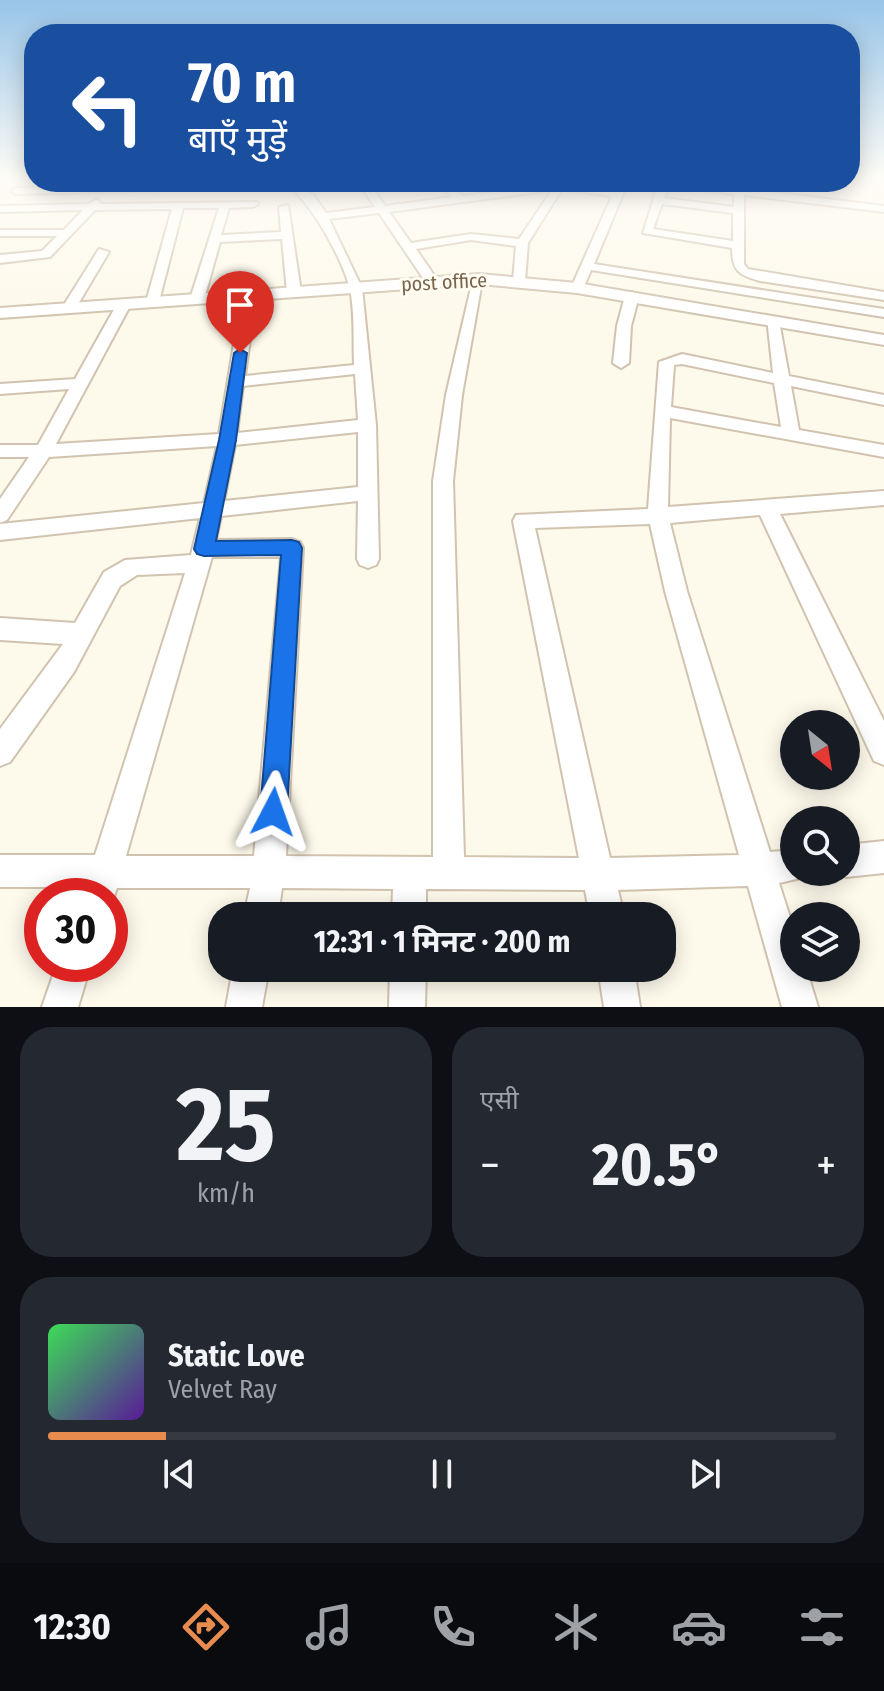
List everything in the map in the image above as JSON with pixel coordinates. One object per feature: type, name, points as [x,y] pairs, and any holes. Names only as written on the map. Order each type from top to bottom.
[{"type":"street","points":[[2,261],[46,254],[75,224]]},
{"type":"street","points":[[153,302],[173,224]]},
{"type":"street","points":[[197,299],[219,224]]},
{"type":"street","points":[[285,224],[294,292]]},
{"type":"street","points":[[326,224],[356,288],[367,425],[368,559]]},
{"type":"street","points":[[392,224],[432,281]]},
{"type":"street","points":[[519,281],[522,243],[534,224]]},
{"type":"street","points":[[577,288],[605,224]]},
{"type":"street","points":[[649,224],[647,231],[739,246]]},
{"type":"street","points":[[739,224],[740,268],[751,275],[884,296]]},
{"type":"street","points":[[0,233],[66,233]]},
{"type":"street","points":[[214,239],[286,235]]},
{"type":"street","points":[[408,247],[463,237],[522,243]]},
{"type":"street","points":[[69,308],[103,252]]},
{"type":"street","points":[[586,266],[884,313]]},
{"type":"street","points":[[449,875],[443,481],[454,395],[479,279]]},
{"type":"street","name":"post office","points":[[0,313],[479,279],[519,281],[632,296],[884,340]]},
{"type":"street","points":[[104,878],[202,556],[227,440],[249,295]]},
{"type":"street","points":[[621,363],[632,296]]},
{"type":"street","points":[[2,507],[43,451],[124,304]]},
{"type":"street","points":[[772,321],[791,434]]},
{"type":"street","points":[[800,1007],[676,591],[658,516],[667,362],[673,359],[884,400]]},
{"type":"street","points":[[236,382],[362,369]]},
{"type":"street","points":[[0,389],[82,383]]},
{"type":"street","points":[[662,411],[884,451]]},
{"type":"street","points":[[0,451],[227,440],[367,425]]},
{"type":"street","points":[[0,532],[367,493]]},
{"type":"street","points":[[604,902],[523,521],[658,516],[884,498]]},
{"type":"street","points":[[766,506],[884,751]]},
{"type":"street","points":[[0,752],[49,687],[83,634],[112,579],[123,571],[147,564],[202,556],[292,548],[269,871],[263,902]]},
{"type":"street","points":[[0,629],[83,634]]},
{"type":"street","points":[[860,860],[884,857]]},
{"type":"street","points":[[128,881],[269,871],[599,874],[780,867]]},
{"type":"street","points":[[0,871],[60,878]]},
{"type":"street","points":[[409,902],[410,873]]},
{"type":"street","points":[[60,1007],[68,982]]},
{"type":"street","points":[[244,1007],[248,982]]},
{"type":"street","points":[[407,1007],[408,982]]},
{"type":"street","points":[[618,982],[622,1007]]},
{"type":"route","points":[[240,353],[227,440],[204,549],[292,548],[273,812]]}]
